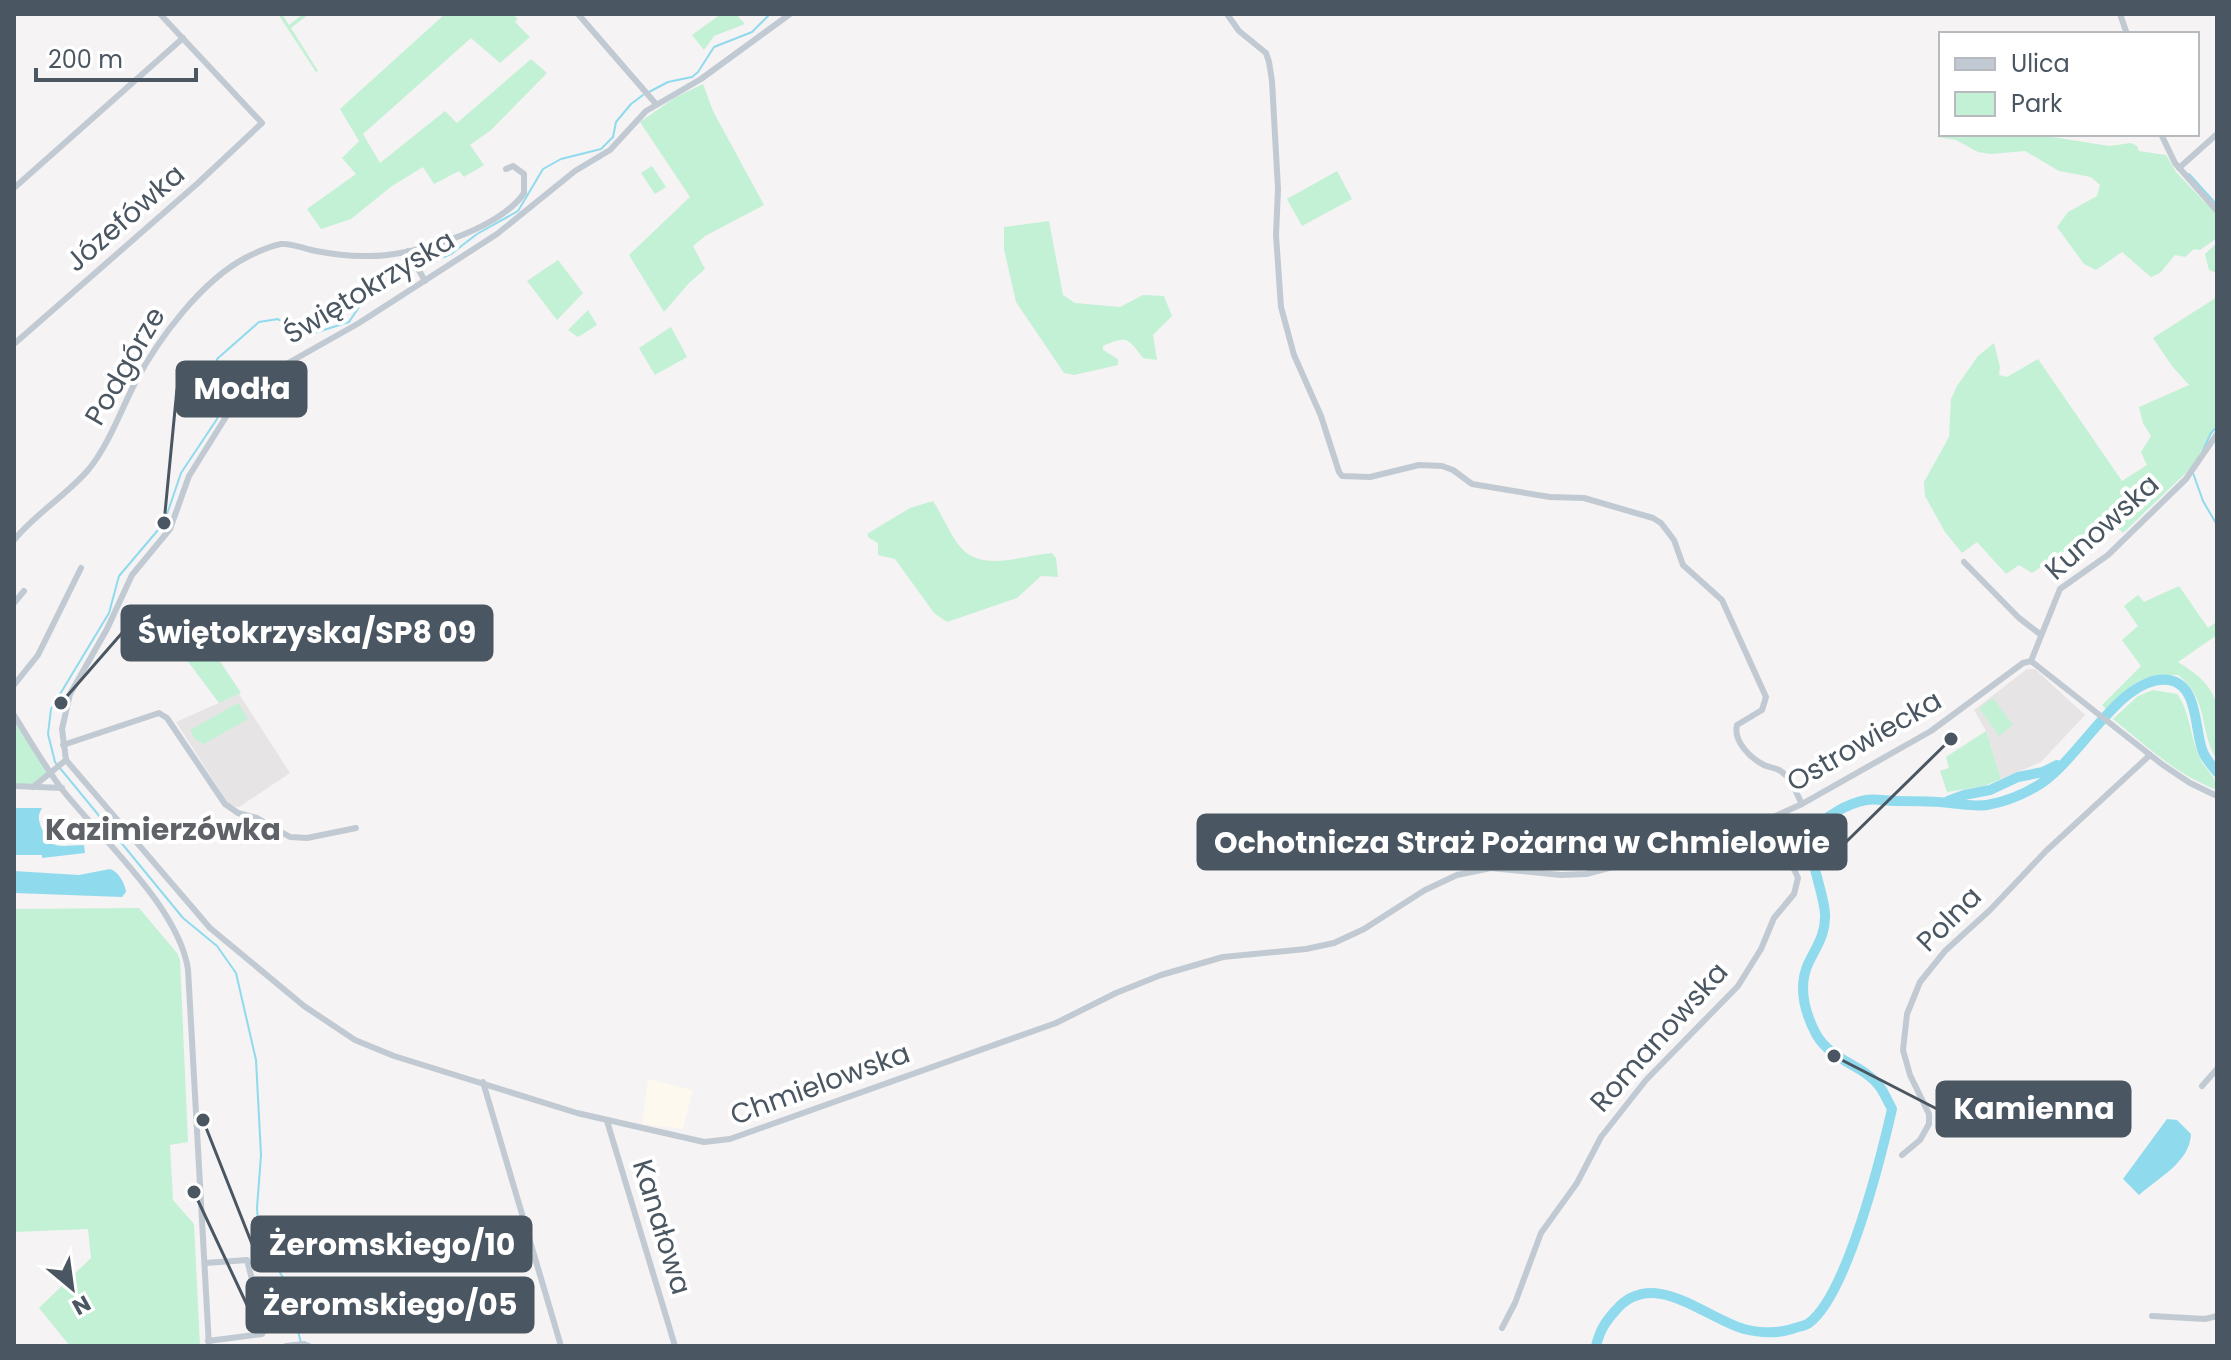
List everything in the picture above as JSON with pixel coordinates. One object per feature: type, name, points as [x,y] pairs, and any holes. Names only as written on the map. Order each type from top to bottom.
[{"type":"street","points":[[14,188],[183,38],[160,14]]},
{"type":"street","points":[[578,14],[656,104]]},
{"type":"street","name":"Świętokrzyska","points":[[58,767],[63,745],[63,716],[70,694],[107,629],[132,575],[170,529],[189,476],[244,388],[359,323],[513,223],[575,171],[610,150],[637,119],[656,104],[701,79],[789,14]]},
{"type":"street","points":[[1227,14],[1239,31],[1266,53],[1269,62],[1277,174],[1276,235],[1281,307],[1294,355],[1321,416],[1342,476],[1370,477],[1419,465],[1432,465],[1453,470],[1472,484],[1550,497],[1584,498],[1661,523],[1674,540],[1683,565],[1726,607],[1737,638],[1766,697],[1762,710],[1737,725],[1738,739],[1748,752],[1765,765],[1780,770],[1802,804]]},
{"type":"street","name":"Józefówka","points":[[14,344],[262,123],[183,38]]},
{"type":"street","points":[[2179,168],[2217,134]]},
{"type":"street","points":[[2162,136],[2179,168],[2217,211]]},
{"type":"street","name":"Podgórze","points":[[14,540],[29,522],[88,470],[102,451],[137,379],[169,329],[188,305],[239,261],[281,244],[319,252],[364,256],[408,251],[463,236],[518,203],[524,193],[526,179],[513,166],[506,169]]},
{"type":"street","points":[[408,251],[424,278]]},
{"type":"street","name":"Kunowska","points":[[2031,661],[2060,589],[2108,555],[2193,472],[2217,434]]},
{"type":"street","points":[[1964,562],[2019,618],[2040,634]]},
{"type":"street","points":[[14,685],[38,655],[81,568]]},
{"type":"street","points":[[14,603],[24,591]]},
{"type":"street","points":[[2031,661],[2150,755],[2190,783],[2217,796]]},
{"type":"street","name":"Ostrowiecka","points":[[1161,975],[1223,957],[1306,949],[1334,943],[1364,929],[1425,890],[1469,872],[1491,868],[1561,875],[1586,874],[1628,863],[1705,829],[1750,824],[1771,818],[1802,804],[1931,731],[2023,663],[2031,661]]},
{"type":"street","points":[[63,745],[159,713],[167,718],[225,804],[238,813],[257,818],[290,837],[307,838],[356,828]]},
{"type":"street","points":[[14,715],[58,767],[62,788],[167,916],[183,946],[188,969],[208,1344],[262,1334],[265,1330],[247,1260],[205,1263]]},
{"type":"street","name":"Polna","points":[[1902,1155],[1920,1140],[1929,1124],[1929,1114],[1910,1075],[1903,1050],[1907,1014],[1920,982],[1945,951],[1990,910],[2046,851],[2150,755]]},
{"type":"street","points":[[33,787],[58,767]]},
{"type":"street","name":"Chmielowska","points":[[58,767],[200,918],[246,960],[304,1006],[369,1046],[552,1106],[696,1141],[724,1141],[1056,1023],[1161,975]]},
{"type":"street","points":[[14,786],[62,788]]},
{"type":"street","name":"Romanowska","points":[[1502,1328],[1515,1303],[1541,1233],[1577,1183],[1601,1137],[1646,1080],[1738,986],[1761,949],[1774,918],[1794,894],[1798,878],[1771,818]]},
{"type":"street","points":[[2202,1086],[2217,1069]]},
{"type":"street","points":[[483,1082],[561,1346]]},
{"type":"street","name":"Kanałowa","points":[[607,1121],[675,1346]]},
{"type":"street","points":[[2152,1316],[2205,1319],[2217,1316]]},
{"type":"street","points":[[286,1346],[303,1345]]},
{"type":"shaded area","points":[[2027,669],[2035,669],[2085,715],[2041,762],[2001,779],[1986,731],[1974,710]]},
{"type":"shaded area","points":[[239,694],[290,773],[239,807],[230,806],[176,722]]},
{"type":"shaded area","points":[[648,1079],[693,1090],[683,1129],[642,1124]]},
{"type":"green space","points":[[278,14],[282,14],[289,25],[303,14],[309,14],[291,28],[318,71],[316,72]]},
{"type":"green space","points":[[445,14],[512,14],[518,19],[515,22],[530,37],[500,63],[471,38],[363,134],[380,163],[445,111],[457,123],[531,59],[547,73],[491,130],[470,145],[484,165],[464,177],[459,171],[434,184],[423,167],[392,186],[351,219],[321,229],[307,209],[356,174],[342,158],[359,141],[340,109]]},
{"type":"green space","points":[[721,14],[736,14],[745,24],[714,36],[704,50],[692,35]]},
{"type":"green space","points":[[703,84],[713,111],[764,205],[705,236],[693,246],[705,269],[664,312],[629,255],[690,197],[640,122],[676,97]]},
{"type":"green space","points":[[2046,136],[2109,146],[2131,143],[2139,151],[2166,155],[2176,172],[2217,215],[2217,238],[2185,257],[2175,255],[2160,273],[2151,277],[2122,252],[2096,270],[2084,264],[2057,227],[2068,212],[2097,196],[2100,185],[2091,177],[2059,171],[2025,151],[1990,154],[1978,152],[1956,140],[1937,137]]},
{"type":"green space","points":[[652,166],[666,187],[655,194],[641,173]]},
{"type":"green space","points":[[1337,171],[1352,199],[1302,226],[1287,199]]},
{"type":"green space","points":[[1049,221],[1063,295],[1075,303],[1120,307],[1143,295],[1164,296],[1172,316],[1153,335],[1157,360],[1143,358],[1126,340],[1117,340],[1103,346],[1103,350],[1118,359],[1118,365],[1074,375],[1064,373],[1016,302],[1004,249],[1004,227]]},
{"type":"green space","points":[[2217,243],[2217,273],[2209,270],[2205,254]]},
{"type":"green space","points":[[558,260],[583,293],[557,320],[527,281]]},
{"type":"green space","points":[[2217,297],[2217,426],[2190,469],[2123,533],[2114,524],[2102,520],[2084,538],[2032,573],[2019,565],[2006,574],[1977,542],[1962,553],[1945,532],[1925,496],[1924,482],[1949,437],[1951,399],[1978,356],[1994,343],[1999,375],[2007,377],[2038,359],[2122,481],[2147,465],[2141,452],[2151,436],[2143,423],[2139,407],[2189,385],[2153,338]]},
{"type":"green space","points":[[588,310],[597,325],[578,337],[568,330]]},
{"type":"green space","points":[[671,327],[687,357],[655,375],[639,348]]},
{"type":"green space","points":[[933,501],[958,544],[971,556],[993,561],[1052,553],[1056,558],[1058,577],[1041,576],[1017,598],[947,622],[934,613],[895,559],[878,555],[878,543],[867,534],[910,508]]},
{"type":"green space","points":[[2179,586],[2208,628],[2215,623],[2217,635],[2178,662],[2205,683],[2216,703],[2217,760],[2207,738],[2195,695],[2178,675],[2145,678],[2106,709],[2102,705],[2141,666],[2122,640],[2138,626],[2124,606],[2138,595],[2144,602]]},
{"type":"green space","points":[[198,611],[217,626],[202,634],[241,693],[219,703],[172,640]]},
{"type":"green space","points":[[2153,690],[2177,694],[2199,756],[2215,781],[2217,790],[2175,768],[2113,719],[2138,696]]},
{"type":"green space","points":[[1993,698],[2013,725],[1999,736],[1979,708]]},
{"type":"green space","points":[[238,703],[248,719],[204,744],[195,739],[190,730]]},
{"type":"green space","points":[[14,715],[51,773],[33,787],[14,786]]},
{"type":"green space","points":[[1986,731],[2001,779],[1984,786],[1947,792],[1940,771],[1949,768],[1946,757]]},
{"type":"green space","points":[[139,908],[180,960],[188,1142],[170,1145],[173,1200],[194,1224],[200,1346],[70,1346],[39,1308],[91,1258],[88,1229],[14,1232],[14,909]]},
{"type":"water","points":[[14,808],[42,808],[39,821],[49,840],[57,845],[84,845],[85,853],[42,858],[42,855],[14,855]]},
{"type":"water","points":[[110,869],[124,885],[126,892],[122,897],[14,893],[14,871],[79,875]]},
{"type":"water","points":[[2167,1119],[2177,1120],[2191,1134],[2189,1144],[2172,1169],[2139,1195],[2123,1179]]},
{"type":"waterway","points":[[649,92],[668,82],[692,77],[714,47],[752,32],[770,14]]},
{"type":"waterway","points":[[301,1343],[286,1283],[259,1236],[257,1208],[261,1155],[256,1060],[236,973],[217,946],[183,918],[55,762],[48,734],[51,709],[109,613],[119,576],[164,523],[181,473],[217,419],[221,402],[215,379],[217,359],[259,322],[278,319],[295,331],[311,334],[349,322],[365,298],[384,282],[451,254],[477,234],[518,211],[543,169],[561,159],[601,149],[613,137],[616,122],[643,95]]},
{"type":"waterway","points":[[2189,174],[2217,205]]},
{"type":"waterway","points":[[2203,450],[2217,427]]},
{"type":"waterway","points":[[2193,473],[2203,501],[2217,525]]},
{"type":"waterway","points":[[1596,1346],[1603,1326],[1616,1310],[1631,1298],[1646,1293],[1679,1299],[1744,1329],[1780,1332],[1805,1325],[1823,1308],[1849,1256],[1871,1190],[1892,1109],[1873,1079],[1830,1051],[1823,1043],[1806,1009],[1803,982],[1825,921],[1812,849],[1815,831],[1824,820],[1845,807],[1870,799],[1978,806],[2019,795],[2053,774],[2117,704],[2134,690],[2151,682],[2169,680],[2186,690],[2191,699],[2203,752],[2217,772]]},
{"type":"waterway","points":[[1948,801],[1990,790],[2057,765]]},
{"type":"place","name":"Modła","points":[[164,523]]},
{"type":"place","name":"Świętokrzyska/SP8 09","points":[[61,703]]},
{"type":"place","name":"Ochotnicza Straż Pożarna w Chmielowie","points":[[1951,739]]},
{"type":"place","name":"Kamienna","points":[[1834,1056]]},
{"type":"place","name":"Żeromskiego/10","points":[[203,1120]]},
{"type":"place","name":"Żeromskiego/05","points":[[194,1192]]},
{"type":"district","name":"Kazimierzówka","points":[[163,829]]}]
